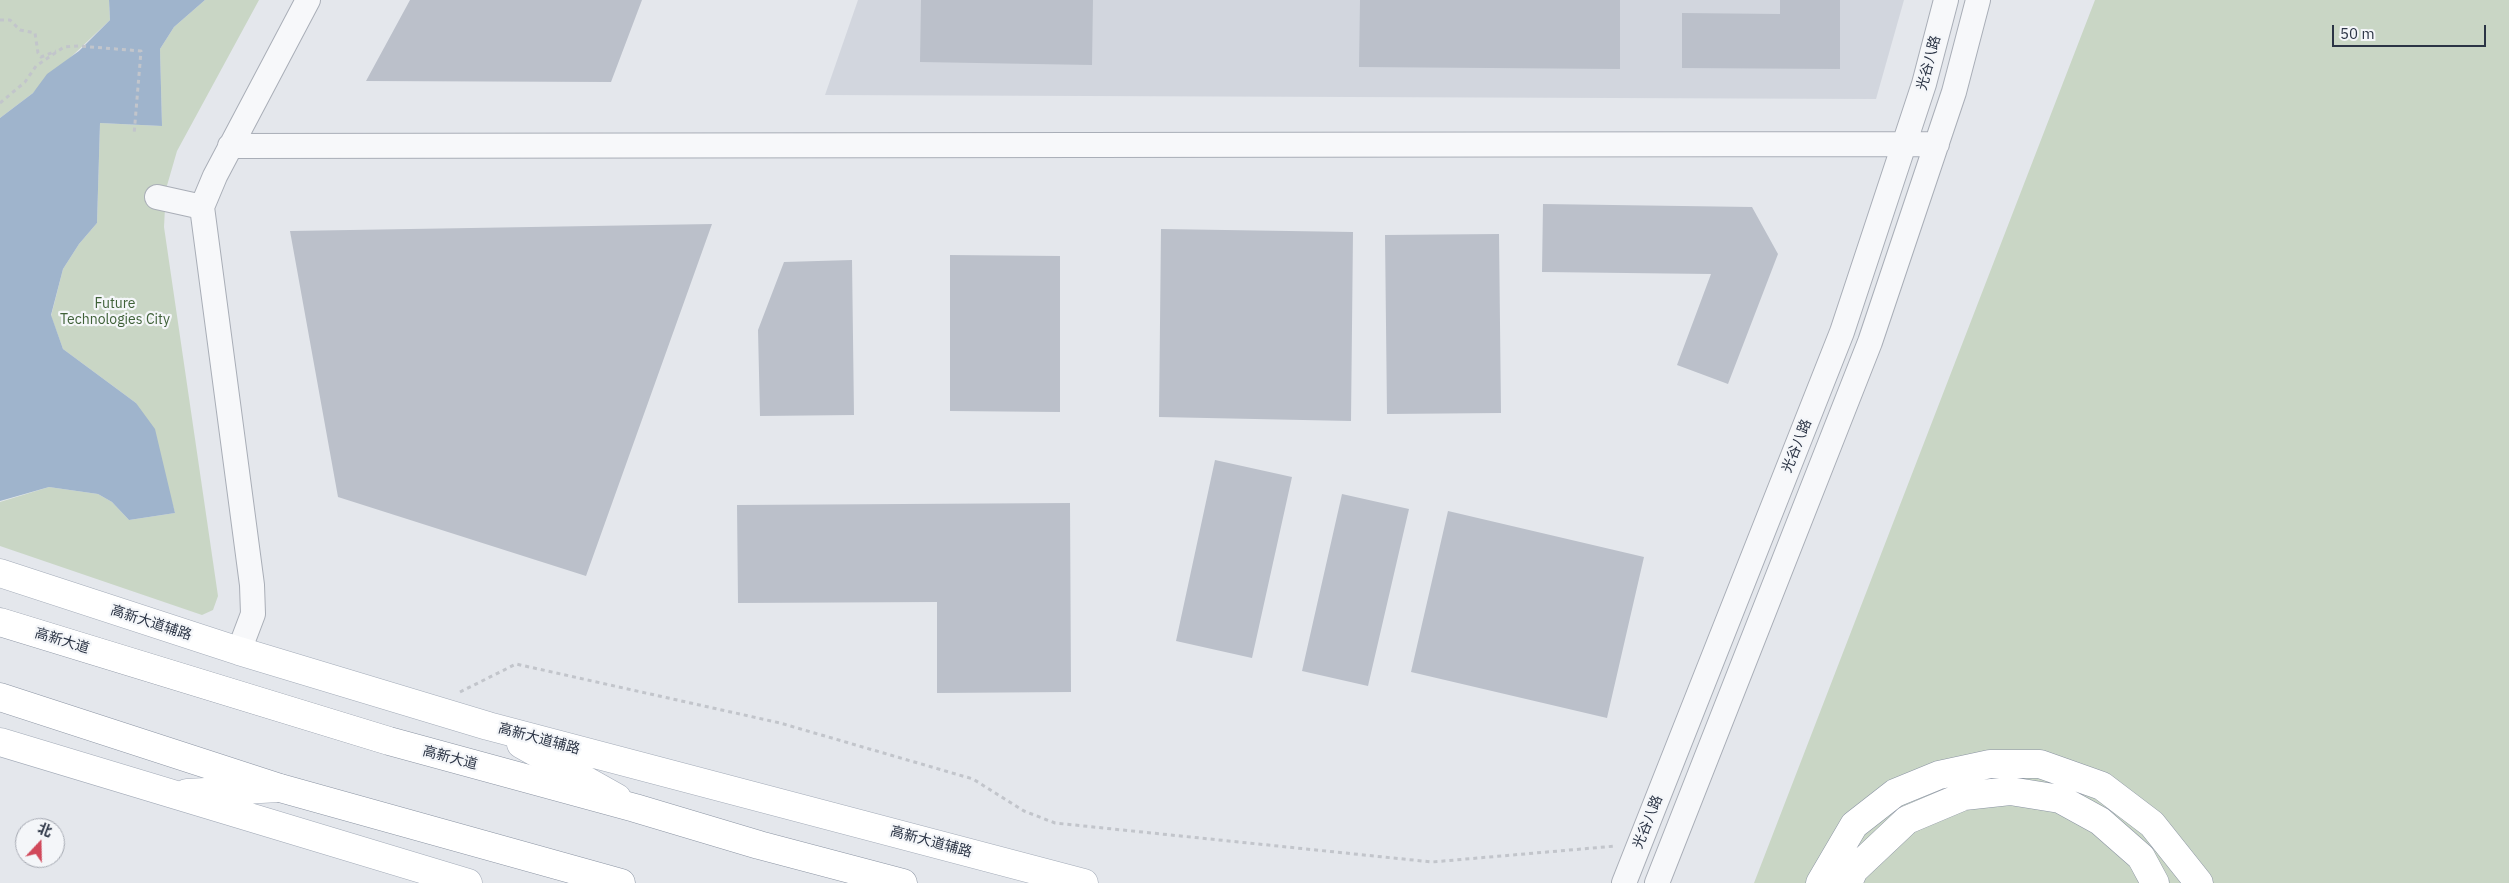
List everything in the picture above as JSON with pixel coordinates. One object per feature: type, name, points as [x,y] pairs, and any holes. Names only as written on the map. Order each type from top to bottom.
[{"type":"main road","name":"高新大道辅路","points":[[0,573],[239,651],[488,726],[1084,883]]},
{"type":"main road","name":"高新大道","points":[[0,622],[389,741],[636,808],[759,845],[903,883]]},
{"type":"main road","points":[[0,696],[280,788],[621,883]]},
{"type":"main road","points":[[488,726],[636,808]]},
{"type":"main road","points":[[0,742],[468,883]]},
{"type":"main road","points":[[1820,883],[1854,825],[1895,793],[1940,775],[1990,764],[2040,764],[2102,786],[2152,824],[2199,883]]},
{"type":"main road","points":[[168,794],[280,788]]},
{"type":"main road","points":[[1848,883],[1854,870],[1907,820],[1964,796],[2010,791],[2060,799],[2100,821],[2141,857],[2155,883]]},
{"type":"street","points":[[239,651],[253,614],[252,585],[202,207],[230,146],[308,0]]},
{"type":"street","name":"光谷八路","points":[[1624,883],[1842,332],[1924,84],[1946,0]]},
{"type":"street","points":[[1656,883],[1870,342],[1954,92],[1978,0]]},
{"type":"street","points":[[230,146],[1937,144]]},
{"type":"street","points":[[157,197],[202,207]]},
{"type":"path","points":[[0,20],[10,20],[20,30],[35,33],[38,53],[41,57],[64,47],[79,46],[141,51],[134,136]]},
{"type":"path","points":[[0,104],[25,82],[36,66],[64,47]]},
{"type":"path","points":[[428,708],[516,664],[780,723],[964,776],[973,779],[1024,811],[1055,823],[1432,862],[1639,844]]},
{"type":"shaded area","points":[[858,0],[1904,0],[1876,99],[825,95]]},
{"type":"green space","points":[[0,0],[109,0],[110,20],[33,93],[0,118]]},
{"type":"green space","name":"Future Technologies City","points":[[205,0],[259,0],[177,151],[166,189],[164,227],[218,596],[213,610],[202,615],[0,546],[0,502],[49,487],[98,494],[112,502],[129,520],[175,513],[136,403],[63,349],[51,316],[63,269],[79,244],[97,223],[100,123],[162,126],[160,49],[174,27]]},
{"type":"green space","points":[[2095,0],[2509,0],[2509,883],[1754,883]]},
{"type":"water","points":[[109,0],[205,0],[174,27],[160,49],[162,126],[100,123],[97,223],[79,244],[63,269],[51,315],[63,349],[136,403],[155,429],[175,513],[129,520],[112,502],[98,494],[49,487],[0,501],[0,118],[33,93],[47,74],[79,51],[110,20]]},
{"type":"building","points":[[410,0],[642,0],[611,82],[366,81]]},
{"type":"building","points":[[921,0],[1093,0],[1092,65],[920,62]]},
{"type":"building","points":[[1360,0],[1620,0],[1620,69],[1359,67]]},
{"type":"building","points":[[1780,0],[1840,0],[1840,69],[1682,68],[1682,13],[1780,14]]},
{"type":"building","points":[[1543,204],[1752,207],[1778,254],[1728,384],[1677,365],[1711,274],[1542,272]]},
{"type":"building","points":[[712,224],[586,576],[338,497],[290,231]]},
{"type":"building","points":[[1161,229],[1353,232],[1351,421],[1159,417]]},
{"type":"building","points":[[1499,234],[1501,413],[1387,414],[1385,235]]},
{"type":"building","points":[[950,255],[1060,256],[1060,412],[950,411]]},
{"type":"building","points":[[852,260],[854,415],[760,416],[758,330],[784,262]]},
{"type":"building","points":[[1215,460],[1292,477],[1252,658],[1176,641]]},
{"type":"building","points":[[1342,494],[1409,509],[1368,686],[1302,671]]},
{"type":"building","points":[[1070,503],[1071,692],[937,693],[937,602],[738,603],[737,505]]},
{"type":"building","points":[[1448,511],[1644,557],[1607,718],[1411,672]]}]
